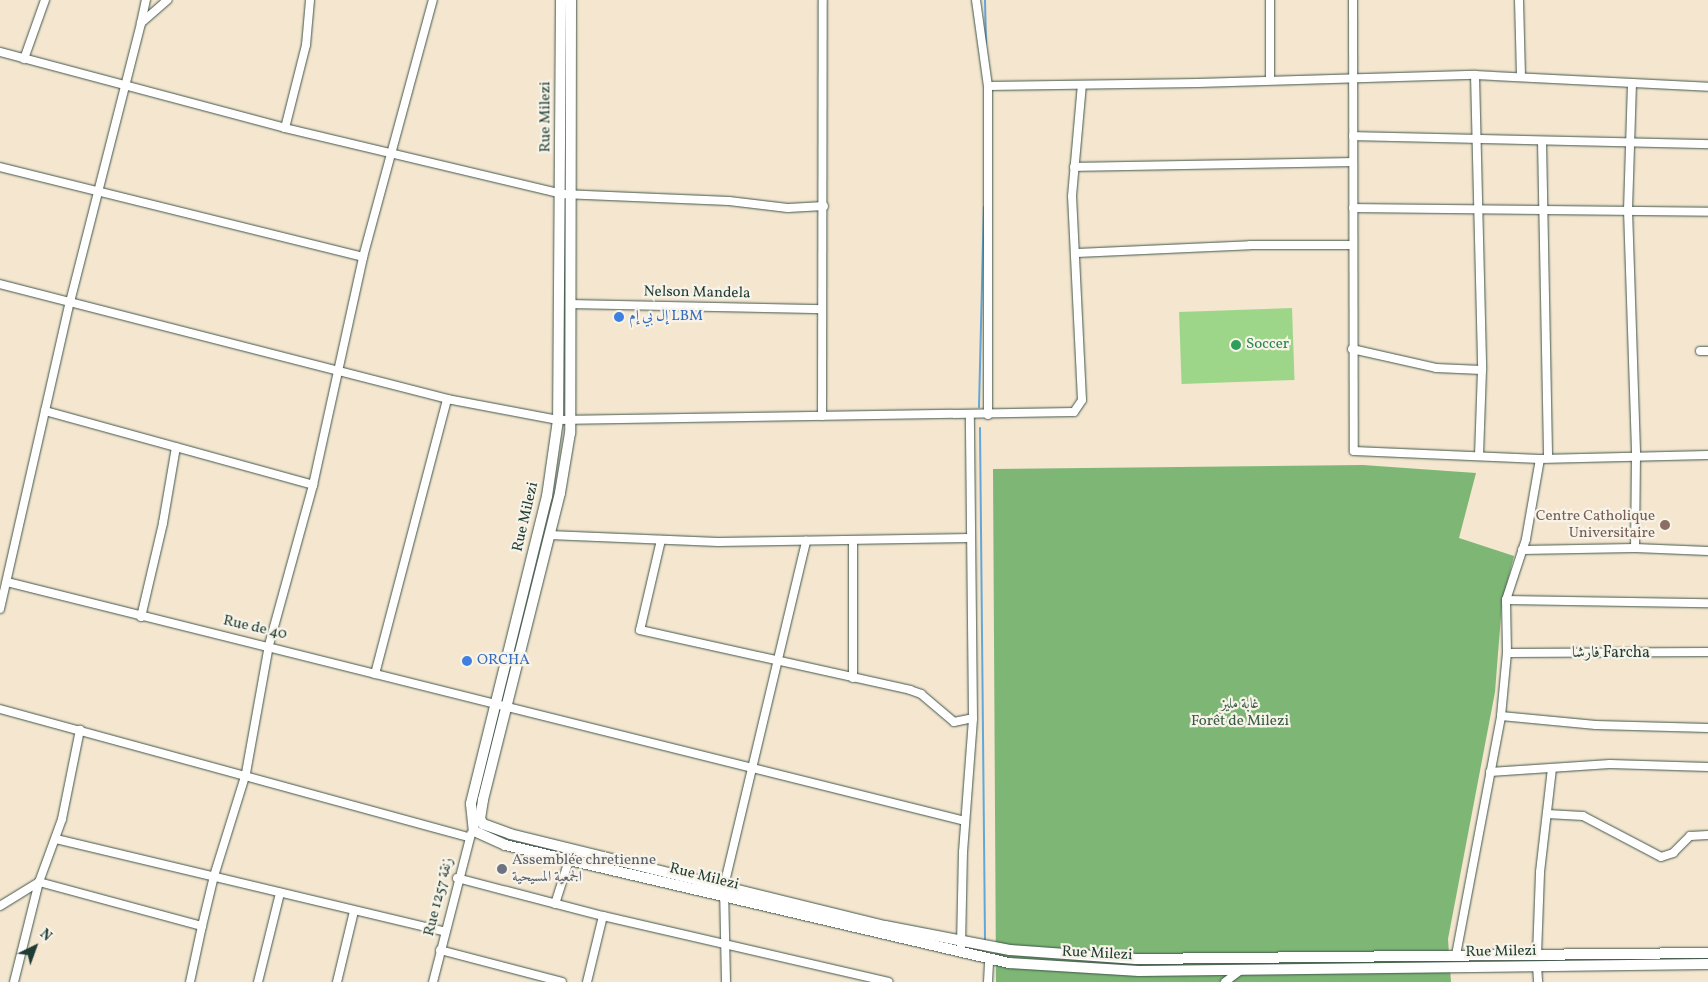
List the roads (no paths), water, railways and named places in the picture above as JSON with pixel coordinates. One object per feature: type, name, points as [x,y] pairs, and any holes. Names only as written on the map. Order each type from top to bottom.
[{"type":"street","points":[[24,59],[45,0]]},
{"type":"street","points":[[0,609],[70,302],[100,193],[146,0]]},
{"type":"street","points":[[141,22],[168,0]]},
{"type":"street","points":[[285,128],[306,45],[310,0]]},
{"type":"street","points":[[190,982],[214,876],[246,773],[269,645],[313,485],[363,257],[433,0]]},
{"type":"street","name":"Rue Milezi","points":[[560,0],[573,304],[571,418],[564,471],[549,535],[501,707],[471,804],[471,834],[569,860],[989,960],[1130,971],[1708,964]]},
{"type":"street","name":"Rue Milezi","points":[[571,0],[567,194],[558,420],[547,496],[501,707],[483,800],[480,819],[483,824],[510,834],[961,942],[1070,956],[1126,958],[1708,953]]},
{"type":"street","points":[[822,416],[823,0]]},
{"type":"street","points":[[976,0],[988,86],[988,415]]},
{"type":"street","points":[[1270,0],[1270,80]]},
{"type":"street","points":[[1353,0],[1352,349],[1354,451],[1544,458],[1708,454]]},
{"type":"street","points":[[1519,0],[1521,77]]},
{"type":"street","points":[[0,52],[285,128],[567,194],[729,201],[788,208],[824,206]]},
{"type":"street","points":[[988,86],[1353,80],[1474,74],[1708,86]]},
{"type":"street","points":[[1474,74],[1476,209],[1482,370],[1479,456]]},
{"type":"street","points":[[1632,83],[1628,140],[1628,210],[1636,455],[1634,548]]},
{"type":"street","points":[[0,284],[447,399],[558,420],[571,418],[970,416],[1074,412],[1080,408],[1082,400],[1078,253],[1072,196],[1082,85]]},
{"type":"street","points":[[1353,136],[1476,136],[1542,141],[1628,140],[1708,144]]},
{"type":"street","points":[[1456,955],[1501,716],[1507,653],[1506,600],[1522,550],[1544,458],[1545,210],[1542,141]]},
{"type":"street","points":[[1074,167],[1352,162]]},
{"type":"street","points":[[0,167],[363,257]]},
{"type":"street","points":[[1353,208],[1708,212]]},
{"type":"street","points":[[1078,253],[1250,245],[1353,245]]},
{"type":"street","name":"Nelson Mandela","points":[[573,304],[821,309]]},
{"type":"street","points":[[1352,349],[1436,368],[1482,370]]},
{"type":"street","points":[[375,674],[447,399]]},
{"type":"street","points":[[45,411],[313,485]]},
{"type":"street","points":[[960,953],[965,821],[973,718],[970,416]]},
{"type":"street","points":[[141,617],[163,523],[176,447]]},
{"type":"street","points":[[549,535],[661,540],[853,541],[971,538]]},
{"type":"street","points":[[661,540],[640,630],[921,694],[954,722],[973,718]]},
{"type":"street","points":[[726,982],[724,886],[779,662],[806,541]]},
{"type":"street","points":[[852,678],[853,541]]},
{"type":"street","points":[[1522,550],[1634,548],[1708,551]]},
{"type":"street","name":"Rue de 40","points":[[7,582],[141,617],[269,645],[501,707],[752,767],[965,821]]},
{"type":"street","points":[[1506,600],[1708,603]]},
{"type":"street","points":[[1507,653],[1708,652]]},
{"type":"street","points":[[0,709],[471,834],[483,824]]},
{"type":"street","points":[[1501,716],[1596,725],[1708,728]]},
{"type":"street","points":[[14,982],[39,882],[56,839],[80,730]]},
{"type":"street","points":[[1490,772],[1610,764],[1708,767]]},
{"type":"street","points":[[1537,955],[1540,872],[1552,769]]},
{"type":"street","points":[[1547,814],[1583,816],[1661,857],[1673,853],[1690,836],[1708,835]]},
{"type":"street","name":"Rue 1257 زنقة","points":[[433,982],[444,932],[471,834]]},
{"type":"street","points":[[56,839],[444,932]]},
{"type":"street","points":[[555,904],[569,860]]},
{"type":"street","points":[[458,878],[603,916],[888,982]]},
{"type":"street","points":[[0,906],[39,882],[202,926]]},
{"type":"street","points":[[258,982],[280,893]]},
{"type":"street","points":[[337,982],[354,911]]},
{"type":"street","points":[[586,982],[603,916]]},
{"type":"street","points":[[440,950],[562,982]]},
{"type":"street","points":[[988,982],[989,960]]},
{"type":"street","points":[[1537,966],[1538,982]]},
{"type":"street","points":[[1225,982],[1242,970]]},
{"type":"waterway","points":[[985,0],[986,43]]},
{"type":"waterway","points":[[979,407],[984,207]]},
{"type":"waterway","points":[[980,428],[985,941]]},
{"type":"place","name":"إل بي إم LBM","points":[[619,317]]},
{"type":"place","name":"Soccer","points":[[1236,345]]},
{"type":"place","name":"Centre Catholique Universitaire","points":[[1665,525]]},
{"type":"place","name":"ORCHA","points":[[467,661]]},
{"type":"place","name":"Assemblée chretienne الجمعية المسيحية","points":[[502,869]]},
{"type":"district","name":"فارشا Farcha","points":[[1611,653]]},
{"type":"park label","name":"غابة مليز Forêt de Milezi","points":[[1240,712]]}]
